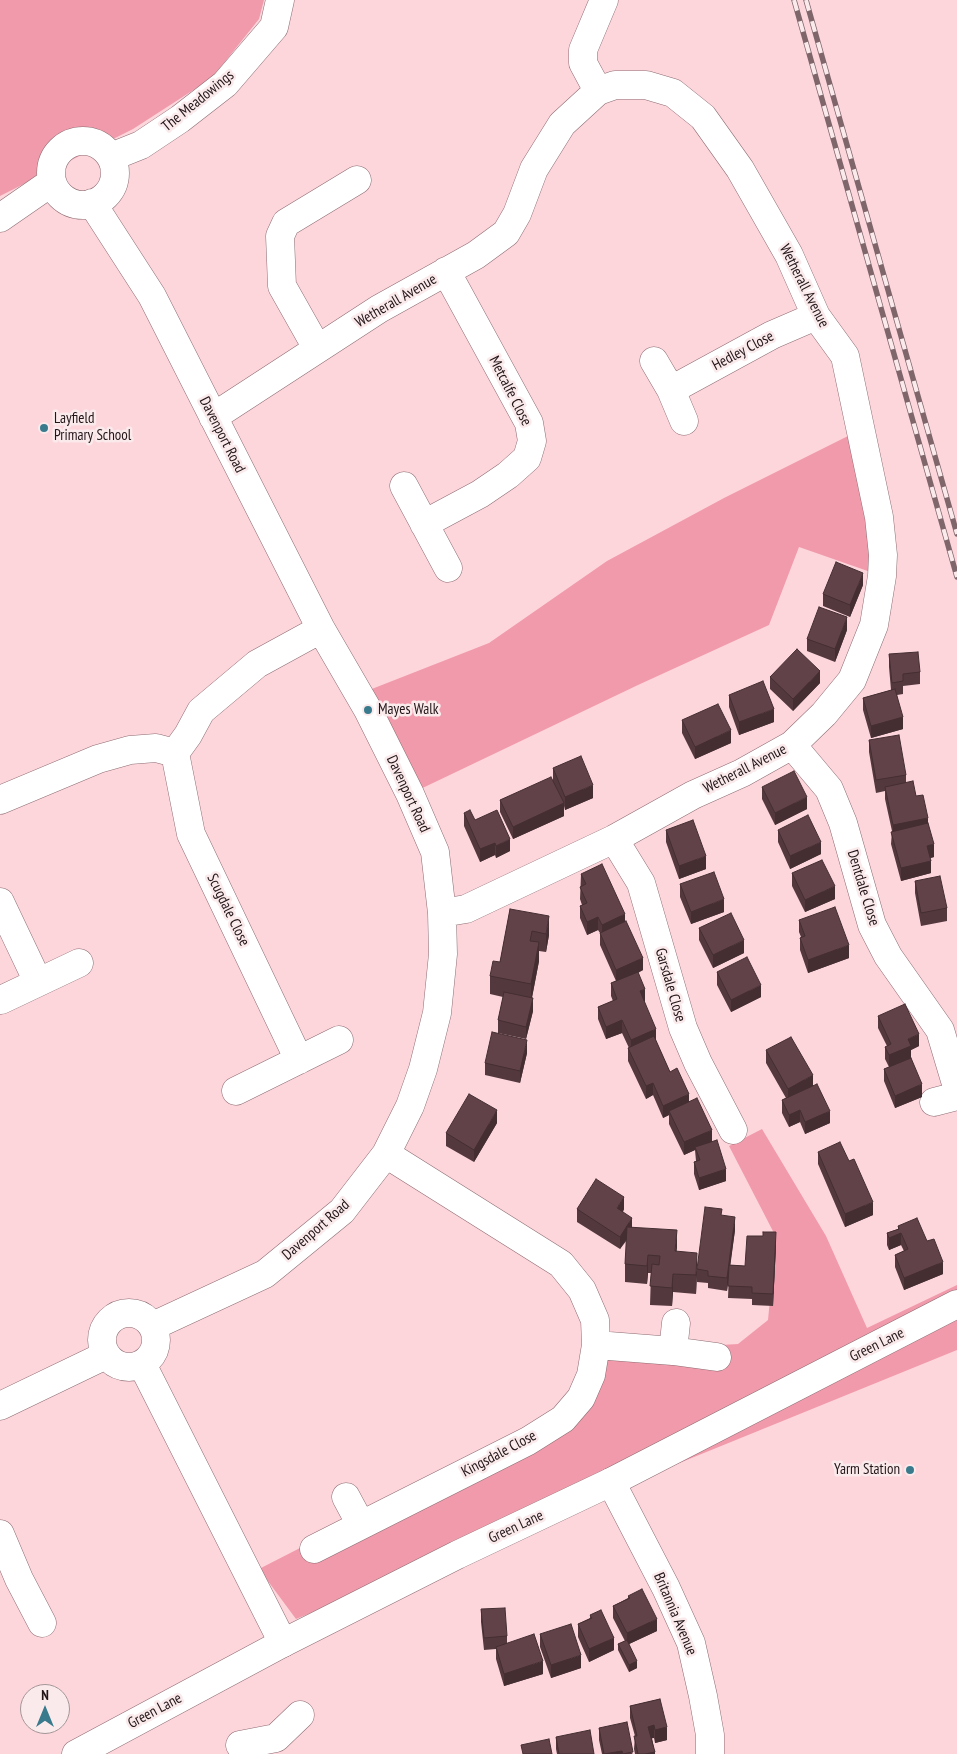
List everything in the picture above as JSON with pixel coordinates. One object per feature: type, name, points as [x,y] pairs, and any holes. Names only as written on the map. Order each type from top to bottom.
[{"type":"street","name":"The Meadowings","points":[[111,157],[141,145],[180,119],[225,84],[274,28],[280,0]]},
{"type":"street","points":[[598,91],[583,63],[583,50],[604,0]]},
{"type":"street","name":"Wetherall Avenue","points":[[213,417],[379,309],[476,255],[506,232],[517,214],[534,169],[562,124],[598,91],[615,85],[646,85],[672,93],[703,117],[745,178],[789,255],[816,316],[845,356],[879,517],[883,556],[882,576],[874,625],[852,680],[824,714],[792,745],[742,773],[693,795],[614,839],[466,910],[442,913]]},
{"type":"street","points":[[78,141],[90,141],[97,144],[111,157],[115,170],[113,184],[108,193],[85,205],[68,201],[58,194],[52,182],[51,170],[54,158],[66,146],[78,141]]},
{"type":"street","points":[[318,348],[282,286],[280,236],[286,223],[357,180]]},
{"type":"street","points":[[0,218],[52,182]]},
{"type":"street","name":"Davenport Road","points":[[92,203],[152,296],[320,629],[368,710],[414,802],[435,852],[442,913],[443,954],[437,1014],[423,1069],[410,1106],[386,1154],[342,1211],[264,1274],[154,1326]]},
{"type":"street","name":"Metcalfe Close","points":[[424,524],[480,494],[508,475],[527,458],[532,441],[528,423],[446,272]]},
{"type":"street","name":"Hedley Close","points":[[670,390],[772,335],[816,316]]},
{"type":"street","points":[[654,361],[684,421]]},
{"type":"street","points":[[404,486],[448,568]]},
{"type":"street","points":[[0,800],[98,759],[130,750],[156,748],[175,753],[188,735],[201,711],[257,664],[320,629]]},
{"type":"street","name":"Dentdale Close","points":[[792,745],[829,789],[844,823],[872,925],[888,956],[940,1030],[957,1088]]},
{"type":"street","name":"Scugdale Close","points":[[175,753],[191,834],[299,1060]]},
{"type":"street","name":"Garsdale Close","points":[[614,839],[641,883],[683,1028],[698,1063],[733,1130]]},
{"type":"street","points":[[0,902],[38,982]]},
{"type":"street","points":[[1,1000],[79,963]]},
{"type":"street","points":[[236,1091],[339,1040]]},
{"type":"street","name":"Kingsdale Close","points":[[314,1548],[528,1441],[563,1420],[581,1398],[592,1374],[596,1345],[594,1320],[582,1290],[561,1264],[386,1154]]},
{"type":"street","name":"Green Lane","points":[[76,1754],[283,1643],[457,1555],[611,1482],[957,1304]]},
{"type":"street","points":[[134,1312],[146,1318],[154,1326],[156,1340],[152,1355],[142,1364],[129,1367],[116,1364],[106,1355],[101,1343],[102,1330],[112,1316],[134,1312]]},
{"type":"street","points":[[673,1351],[676,1323]]},
{"type":"street","points":[[596,1345],[673,1351],[717,1357]]},
{"type":"street","points":[[0,1406],[106,1355]]},
{"type":"street","points":[[142,1364],[283,1643]]},
{"type":"street","name":"Britannia Avenue","points":[[611,1482],[666,1588],[691,1643],[710,1735],[710,1754]]},
{"type":"street","points":[[346,1497],[361,1525]]},
{"type":"street","points":[[0,1534],[10,1584],[42,1623]]},
{"type":"street","points":[[240,1745],[279,1746],[300,1715]]},
{"type":"shaded area","points":[[0,0],[264,0],[259,19],[212,78],[133,129],[0,196]]},
{"type":"shaded area","points":[[860,430],[882,576],[799,547],[769,625],[638,685],[410,794],[359,694],[489,643],[607,561],[724,498]]},
{"type":"shaded area","points":[[762,1129],[826,1236],[867,1328],[957,1285],[957,1350],[296,1619],[259,1569],[546,1422],[604,1352],[738,1344],[768,1320],[776,1237],[729,1146]]},
{"type":"building","points":[[836,562],[863,573],[850,605],[823,594]]},
{"type":"building","points":[[819,607],[847,617],[835,649],[807,639]]},
{"type":"building","points":[[797,649],[820,671],[793,699],[770,677]]},
{"type":"building","points":[[918,652],[920,672],[903,674],[903,681],[892,683],[889,654]]},
{"type":"building","points":[[763,681],[774,709],[739,722],[729,695]]},
{"type":"building","points":[[895,689],[903,717],[871,726],[863,698]]},
{"type":"building","points":[[718,704],[731,730],[695,747],[682,720]]},
{"type":"building","points":[[899,735],[906,775],[876,780],[869,740]]},
{"type":"building","points":[[581,756],[593,785],[565,797],[553,768]]},
{"type":"building","points":[[794,771],[807,797],[775,813],[762,787]]},
{"type":"building","points":[[551,777],[564,803],[513,827],[500,800]]},
{"type":"building","points":[[913,781],[916,796],[923,795],[928,818],[893,825],[885,787]]},
{"type":"building","points":[[470,810],[475,820],[497,810],[510,839],[496,846],[495,843],[480,849],[464,813]]},
{"type":"building","points":[[808,815],[821,842],[790,856],[778,830]]},
{"type":"building","points":[[693,820],[706,856],[679,866],[666,830]]},
{"type":"building","points":[[928,823],[934,844],[927,846],[931,861],[901,868],[891,832]]},
{"type":"building","points":[[822,860],[835,886],[805,900],[792,873]]},
{"type":"building","points":[[602,864],[625,914],[602,925],[598,917],[587,922],[580,906],[587,903],[580,887],[586,884],[581,874]]},
{"type":"building","points":[[714,872],[724,899],[691,912],[680,884]]},
{"type":"building","points":[[940,876],[947,908],[921,913],[915,881]]},
{"type":"building","points":[[835,907],[849,945],[808,960],[800,938],[805,936],[799,920]]},
{"type":"building","points":[[510,909],[549,916],[546,934],[532,931],[530,941],[539,942],[531,984],[490,976],[493,961],[500,962]]},
{"type":"building","points":[[731,913],[744,940],[713,955],[699,928]]},
{"type":"building","points":[[626,921],[643,958],[616,970],[600,933]]},
{"type":"building","points":[[747,957],[761,985],[731,1000],[717,972]]},
{"type":"building","points":[[638,972],[645,989],[640,991],[656,1029],[631,1040],[622,1020],[606,1027],[598,1007],[617,999],[611,983]]},
{"type":"building","points":[[504,992],[533,998],[526,1027],[498,1020]]},
{"type":"building","points":[[905,1004],[919,1034],[908,1039],[911,1046],[889,1055],[885,1047],[891,1044],[878,1016]]},
{"type":"building","points":[[492,1032],[527,1040],[520,1071],[485,1063]]},
{"type":"building","points":[[654,1036],[670,1072],[677,1068],[689,1094],[663,1106],[653,1083],[646,1086],[628,1048]]},
{"type":"building","points":[[791,1037],[813,1075],[788,1089],[766,1050]]},
{"type":"building","points":[[911,1058],[922,1084],[895,1096],[884,1069]]},
{"type":"building","points":[[817,1084],[830,1111],[805,1122],[800,1110],[789,1115],[782,1100]]},
{"type":"building","points":[[469,1094],[497,1110],[474,1150],[446,1133]]},
{"type":"building","points":[[697,1098],[712,1130],[684,1142],[669,1111]]},
{"type":"building","points":[[717,1140],[726,1169],[699,1178],[694,1162],[700,1160],[695,1147]]},
{"type":"building","points":[[840,1142],[849,1161],[854,1159],[873,1202],[845,1214],[818,1152]]},
{"type":"building","points":[[596,1179],[624,1197],[617,1208],[632,1218],[620,1237],[577,1209]]},
{"type":"building","points":[[705,1207],[722,1209],[721,1215],[735,1217],[727,1278],[708,1276],[708,1271],[697,1269]]},
{"type":"building","points":[[917,1218],[927,1241],[934,1239],[943,1262],[904,1278],[895,1255],[908,1249],[901,1233],[889,1238],[887,1233],[899,1229],[898,1226]]},
{"type":"building","points":[[627,1227],[677,1230],[675,1251],[697,1253],[696,1275],[673,1274],[672,1288],[650,1286],[652,1264],[659,1265],[660,1256],[648,1255],[647,1266],[625,1264]]},
{"type":"building","points":[[763,1232],[776,1232],[773,1294],[752,1293],[752,1287],[728,1286],[729,1265],[745,1266],[747,1236],[763,1236]]},
{"type":"building","points":[[642,1589],[657,1619],[627,1633],[613,1606],[630,1598],[628,1596]]},
{"type":"building","points":[[505,1608],[507,1636],[484,1638],[481,1609]]},
{"type":"building","points":[[601,1610],[614,1638],[589,1649],[578,1624],[592,1618],[590,1615]]},
{"type":"building","points":[[571,1624],[581,1655],[551,1665],[540,1634]]},
{"type":"building","points":[[534,1634],[543,1661],[504,1674],[496,1647]]},
{"type":"building","points":[[627,1640],[637,1661],[629,1665],[618,1644]]},
{"type":"building","points":[[660,1699],[667,1727],[655,1730],[654,1725],[648,1727],[655,1752],[638,1754],[634,1736],[637,1736],[630,1706]]},
{"type":"building","points":[[627,1722],[633,1752],[623,1754],[622,1751],[604,1754],[599,1728]]},
{"type":"building","points":[[590,1730],[594,1754],[559,1754],[556,1737]]},
{"type":"building","points":[[549,1739],[552,1754],[523,1754],[521,1745]]},
{"type":"railway","points":[[794,0],[957,577]]},
{"type":"railway","points":[[806,0],[957,534]]},
{"type":"place","name":"Layfield Primary School","points":[[44,428]]},
{"type":"place","name":"Mayes Walk","points":[[368,710]]},
{"type":"place","name":"Yarm Station","points":[[910,1470]]}]
